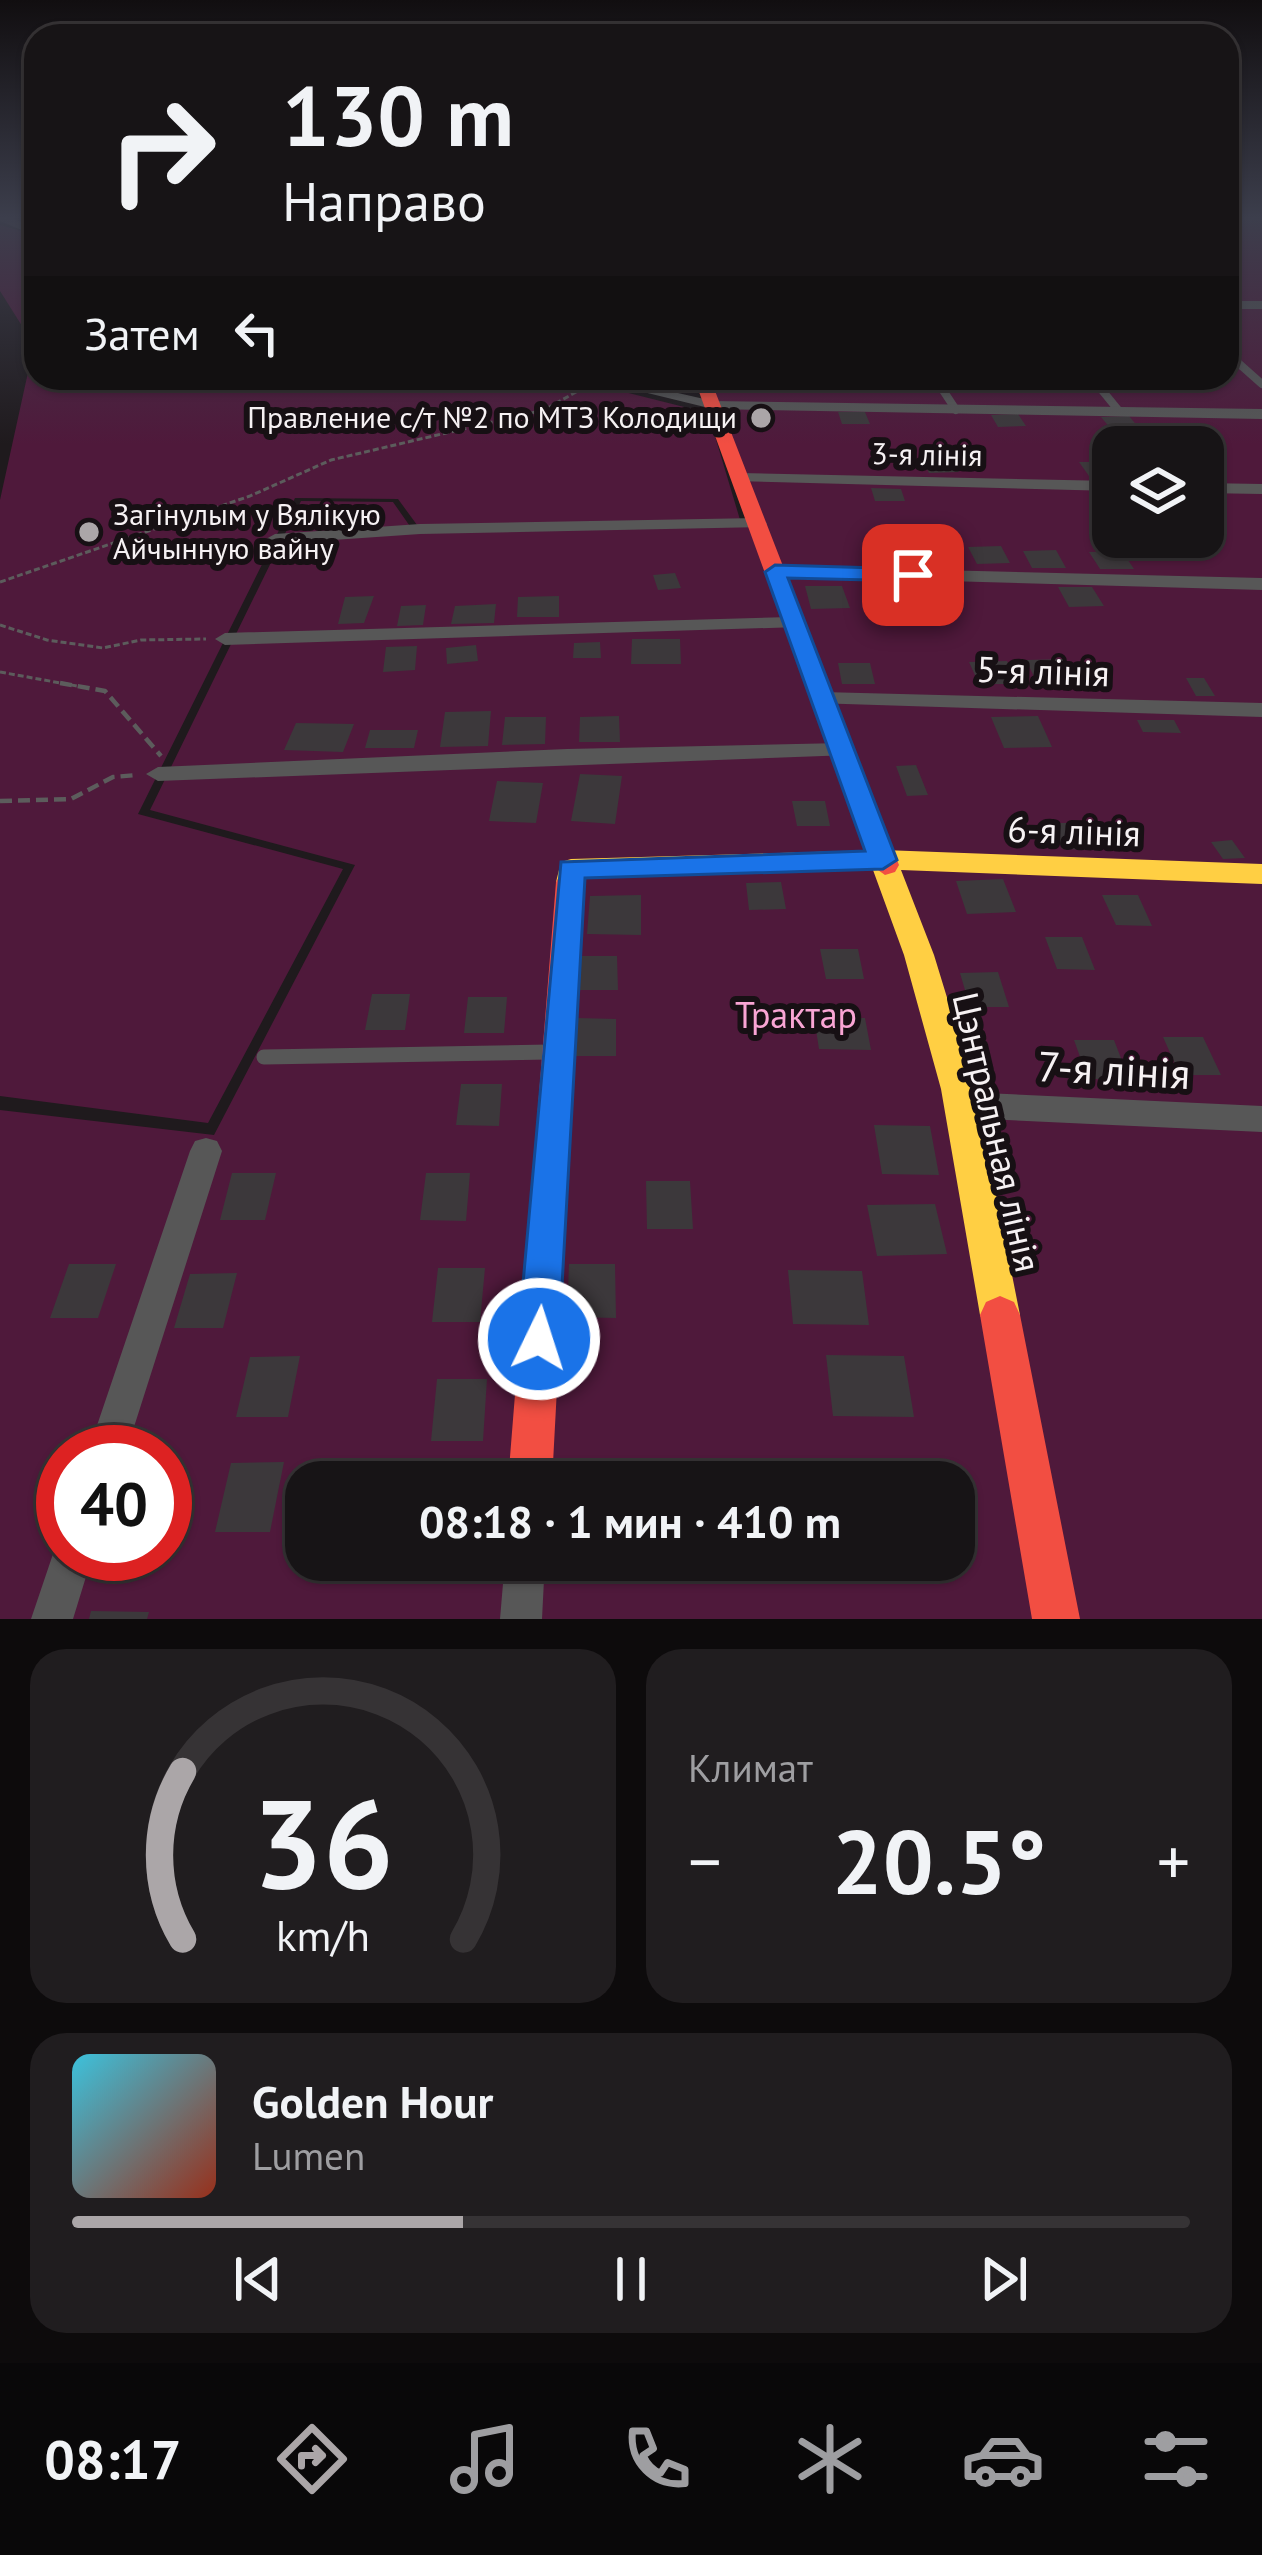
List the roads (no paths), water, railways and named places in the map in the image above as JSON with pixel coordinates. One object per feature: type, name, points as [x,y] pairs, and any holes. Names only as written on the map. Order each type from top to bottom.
[{"type":"street","points":[[646,390],[713,405],[1262,414]]},
{"type":"street","name":"Цэнтральная лінія","points":[[707,390],[919,956],[962,1105],[1056,1619]]},
{"type":"street","name":"3-я лінія","points":[[740,478],[1092,486]]},
{"type":"street","points":[[1224,488],[1262,489]]},
{"type":"street","points":[[275,538],[420,529],[758,523]]},
{"type":"street","points":[[775,572],[1262,584]]},
{"type":"street","points":[[225,639],[791,623]]},
{"type":"street","name":"5-я лінія","points":[[822,698],[1262,710]]},
{"type":"street","points":[[158,774],[842,750]]},
{"type":"street","name":"6-я лінія","points":[[556,1052],[572,869],[883,860],[1262,874]]},
{"type":"street","points":[[531,1461],[556,1052]]},
{"type":"street","name":"7-я лінія","points":[[962,1105],[1262,1119]]},
{"type":"street","points":[[116,1425],[206,1151]]},
{"type":"street","points":[[52,1619],[64,1581]]},
{"type":"street","points":[[521,1619],[524,1581]]},
{"type":"lane","points":[[1239,364],[1262,384]]},
{"type":"lane","points":[[943,390],[956,410]]},
{"type":"lane","points":[[1102,390],[1119,411]]},
{"type":"lane","points":[[264,1057],[556,1052]]},
{"type":"place","name":"Правление с/т №2 по МТЗ Колодищи","points":[[761,418]]},
{"type":"place","name":"Загінулым у Вялікую Айчынную вайну","points":[[89,532]]},
{"type":"park label","name":"Трактар","points":[[796,1015]]}]
